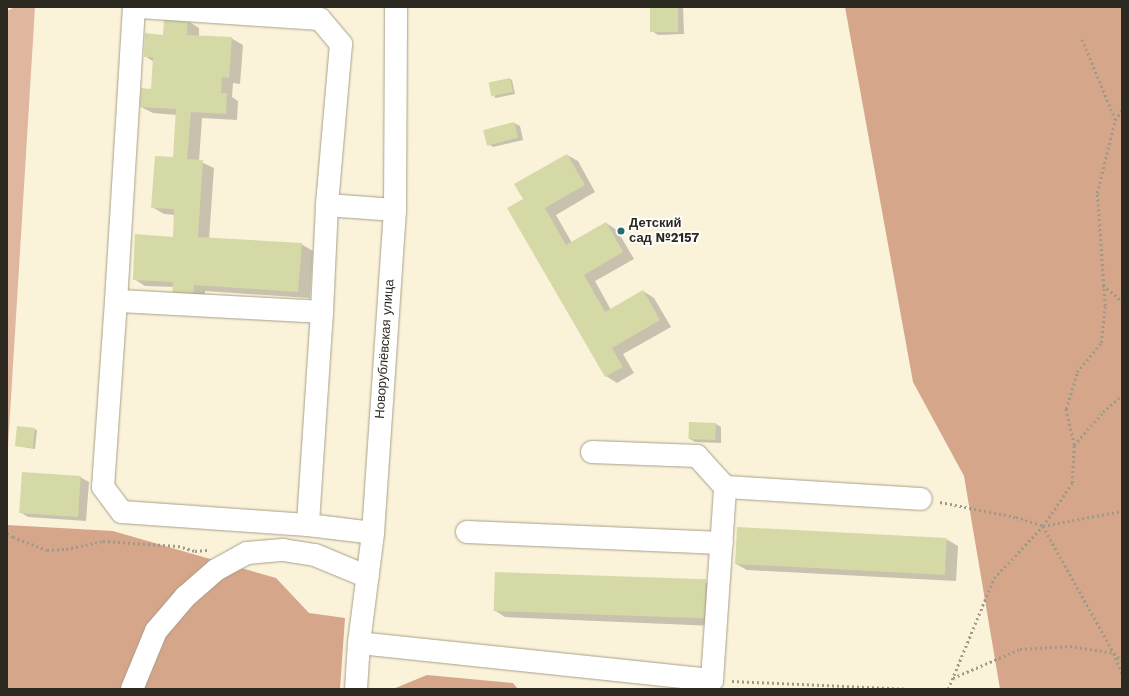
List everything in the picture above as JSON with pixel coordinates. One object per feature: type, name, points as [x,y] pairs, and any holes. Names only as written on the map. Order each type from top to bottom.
[{"type":"street","points":[[134,7],[103,487],[122,512],[308,525],[373,532]]},
{"type":"street","points":[[139,7],[320,19],[341,44],[327,205],[322,312],[308,525]]},
{"type":"street","name":"Новорублёвская улица","points":[[356,689],[359,643],[373,532],[395,210],[396,7]]},
{"type":"street","points":[[327,205],[395,210]]},
{"type":"street","points":[[116,302],[322,312]]},
{"type":"street","points":[[359,643],[667,683],[710,683],[722,543],[725,488],[697,456],[592,452]]},
{"type":"street","points":[[725,488],[922,499]]},
{"type":"street","points":[[467,532],[722,543]]},
{"type":"street","points":[[132,689],[156,631],[185,596],[216,570],[248,553],[283,550],[315,555],[368,577]]},
{"type":"path","points":[[1082,40],[1115,120]]},
{"type":"path","points":[[948,689],[994,578],[1043,526],[1072,483],[1074,445],[1066,409],[1077,372],[1101,343],[1105,306],[1097,193],[1115,120],[1122,110]]},
{"type":"path","points":[[1103,285],[1122,302]]},
{"type":"path","points":[[1074,445],[1103,412],[1122,395]]},
{"type":"path","points":[[922,499],[1016,517],[1043,526],[1122,511]]},
{"type":"path","points":[[1043,526],[1114,653],[1122,674]]},
{"type":"path","points":[[7,533],[13,537],[47,550],[66,549],[103,541],[178,546],[195,551],[214,549]]},
{"type":"path","points":[[953,678],[1020,649],[1070,646],[1114,653],[1122,661]]},
{"type":"path","points":[[710,683],[905,689]]},
{"type":"shaded area","points":[[15,7],[35,7],[7,463],[7,11]]},
{"type":"shaded area","points":[[845,7],[1122,7],[1122,689],[1000,689],[964,476],[913,382]]},
{"type":"shaded area","points":[[7,525],[113,531],[276,578],[309,613],[345,618],[340,689],[7,689]]},
{"type":"shaded area","points":[[427,675],[513,683],[518,689],[393,689]]},
{"type":"building","points":[[650,7],[678,7],[678,32],[650,32]]},
{"type":"building","points":[[164,19],[188,20],[187,35],[232,37],[229,78],[222,77],[221,93],[227,93],[226,114],[191,112],[187,159],[203,160],[198,237],[302,243],[298,292],[194,285],[193,304],[172,303],[173,282],[133,280],[135,234],[173,237],[174,209],[151,208],[155,156],[173,157],[176,109],[140,107],[141,88],[151,89],[153,57],[144,57],[145,33],[163,35]]},
{"type":"building","points":[[510,78],[513,92],[491,96],[488,83]]},
{"type":"building","points":[[514,122],[518,137],[487,146],[483,130]]},
{"type":"building","points":[[567,154],[585,185],[545,208],[566,245],[606,222],[623,252],[584,275],[605,312],[643,290],[660,320],[612,348],[623,367],[605,377],[507,208],[523,199],[514,184]]},
{"type":"building","points":[[689,422],[716,423],[715,440],[688,439]]},
{"type":"building","points":[[17,426],[35,428],[33,448],[15,446]]},
{"type":"building","points":[[22,472],[81,476],[78,517],[19,513]]},
{"type":"building","points":[[737,527],[947,538],[945,575],[735,564]]},
{"type":"building","points":[[495,572],[706,579],[705,618],[494,611]]},
{"type":"place","name":"Детский сад №2157","points":[[621,231]]}]
